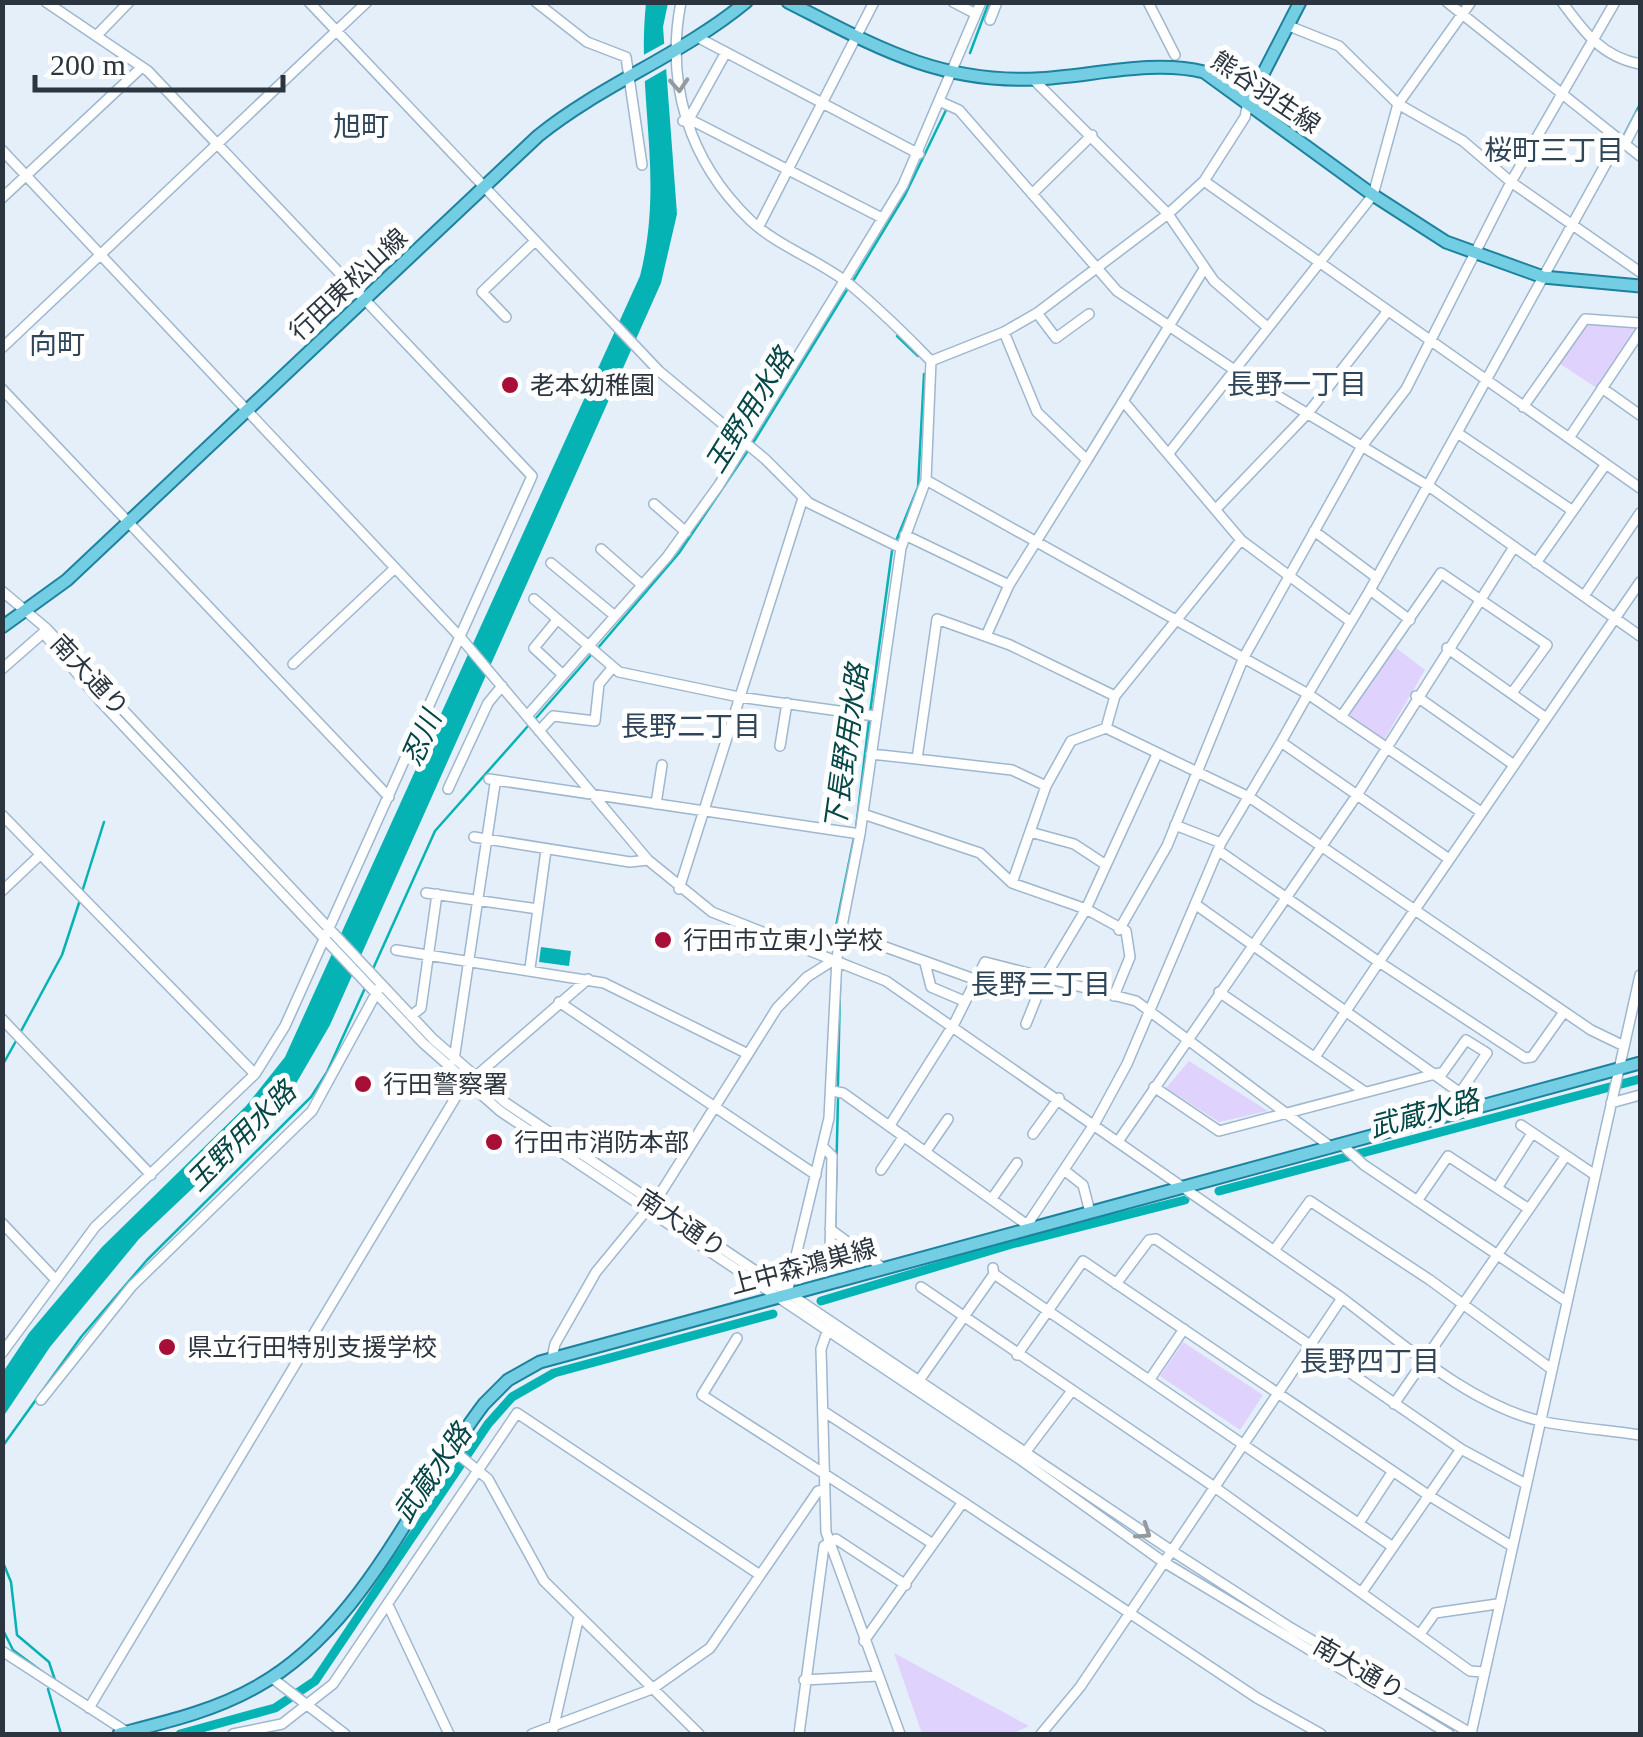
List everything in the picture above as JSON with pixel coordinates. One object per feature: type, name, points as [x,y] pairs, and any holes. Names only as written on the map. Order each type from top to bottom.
[{"type":"main road","name":"行田東松山線","points":[[2,627],[26,613],[128,524],[553,124],[697,37],[746,2]]},
{"type":"main road","name":"熊谷羽生線","points":[[788,2],[856,37],[950,74],[1033,79],[1190,69],[1215,78],[1373,195],[1474,255],[1543,277],[1640,286]]},
{"type":"main road","points":[[1248,102],[1300,2]]},
{"type":"main road","name":"上中森鴻巣線","points":[[125,1734],[208,1709],[272,1678],[340,1617],[498,1388],[525,1369],[552,1358],[1030,1225],[1618,1073],[1640,1063]]},
{"type":"street","points":[[2,1354],[95,1226],[255,1074],[285,1026],[330,937],[532,476],[142,66],[46,2]]},
{"type":"street","points":[[98,34],[129,2]]},
{"type":"street","points":[[309,2],[638,351],[749,445],[803,498],[834,519],[900,548]]},
{"type":"street","points":[[2,348],[367,2]]},
{"type":"street","points":[[536,2],[586,42],[626,57],[632,74],[642,165]]},
{"type":"street","points":[[681,2],[676,49],[686,120],[700,153],[759,226],[848,283],[931,361],[926,480],[900,548],[872,715],[864,814],[857,834],[837,958],[832,1091],[823,1147],[787,1293]]},
{"type":"street","points":[[759,226],[874,2]]},
{"type":"street","points":[[954,2],[976,14]]},
{"type":"street","points":[[526,716],[592,650],[749,445],[848,283],[946,104],[950,74],[981,2]]},
{"type":"street","points":[[990,20],[997,2]]},
{"type":"street","points":[[1148,2],[1175,55]]},
{"type":"street","points":[[1447,2],[1640,156]]},
{"type":"street","points":[[1169,453],[1373,195],[1398,104],[1471,2]]},
{"type":"street","points":[[1562,2],[1591,42],[1620,60],[1640,64]]},
{"type":"street","points":[[1119,930],[1174,824],[1244,657],[1362,446],[1406,389],[1510,182],[1615,2]]},
{"type":"street","points":[[1290,26],[1339,46],[1398,104],[1464,141],[1510,182],[1640,272]]},
{"type":"street","points":[[697,37],[919,154]]},
{"type":"street","points":[[686,120],[725,54]]},
{"type":"street","points":[[2,198],[142,66]]},
{"type":"street","points":[[1033,79],[1168,214],[1204,268],[1266,326]]},
{"type":"street","points":[[931,361],[1004,332],[1168,214],[1204,181],[1245,117],[1248,102]]},
{"type":"street","points":[[946,104],[1117,291],[1232,369],[1430,486],[1640,636]]},
{"type":"street","points":[[832,1091],[843,1093],[1030,1225],[1095,1123],[1126,1064],[1220,847],[1430,486],[1571,224],[1640,115]]},
{"type":"street","points":[[686,120],[788,167],[882,218]]},
{"type":"street","points":[[1032,194],[1092,135]]},
{"type":"street","points":[[2,150],[463,640],[648,860],[680,889],[712,912],[837,958],[886,981],[1186,1186],[1460,1382],[1538,1420],[1640,1435]]},
{"type":"street","points":[[1204,181],[1428,343],[1640,488]]},
{"type":"street","points":[[506,317],[482,292],[536,241]]},
{"type":"street","points":[[986,636],[1009,585],[1204,268]]},
{"type":"street","points":[[1036,312],[1056,338],[1089,314]]},
{"type":"street","points":[[1216,509],[1308,413],[1387,312]]},
{"type":"street","points":[[1523,407],[1584,319],[1640,323]]},
{"type":"street","points":[[1004,332],[1037,412],[1088,460]]},
{"type":"street","points":[[1568,438],[1640,332]]},
{"type":"street","points":[[1602,388],[1640,415]]},
{"type":"street","points":[[2,389],[389,798]]},
{"type":"street","points":[[1123,401],[1241,540],[1351,622]]},
{"type":"street","points":[[1459,434],[1573,511]]},
{"type":"street","points":[[1536,562],[1606,464]]},
{"type":"street","points":[[926,480],[1308,694],[1481,812]]},
{"type":"street","points":[[680,889],[803,498]]},
{"type":"street","points":[[654,504],[686,532]]},
{"type":"street","points":[[1584,596],[1640,512]]},
{"type":"street","points":[[1314,532],[1377,578]]},
{"type":"street","points":[[905,536],[1009,585]]},
{"type":"street","points":[[1106,728],[1115,696],[1241,540]]},
{"type":"street","points":[[1119,1140],[1356,795],[1514,546]]},
{"type":"street","points":[[601,549],[642,585]]},
{"type":"street","points":[[551,563],[616,616]]},
{"type":"street","points":[[293,664],[394,568]]},
{"type":"street","points":[[1342,717],[1441,573],[1548,645],[1512,693]]},
{"type":"street","points":[[1315,1057],[1640,582]]},
{"type":"street","name":"南大通り","points":[[2,590],[469,1079],[773,1297],[826,1333],[917,1384]]},
{"type":"street","points":[[1370,590],[1410,620]]},
{"type":"street","points":[[534,599],[613,667],[643,680],[872,715]]},
{"type":"street","points":[[917,759],[937,618],[986,636],[1115,696]]},
{"type":"street","points":[[557,620],[534,648],[563,675]]},
{"type":"street","points":[[2,669],[41,629]]},
{"type":"street","points":[[1448,648],[1546,718]]},
{"type":"street","points":[[539,731],[554,716],[595,721],[599,684],[613,667]]},
{"type":"street","points":[[448,789],[498,682]]},
{"type":"street","points":[[1416,696],[1514,765]]},
{"type":"street","points":[[780,746],[786,704]]},
{"type":"street","points":[[1012,884],[1046,786],[1070,741],[1106,728],[1193,774],[1249,796],[1564,1012],[1624,1046]]},
{"type":"street","points":[[1280,742],[1448,859]]},
{"type":"street","points":[[871,754],[1012,770],[1046,786]]},
{"type":"street","points":[[1026,1024],[1044,979],[1086,908],[1156,754]]},
{"type":"street","points":[[656,804],[662,764]]},
{"type":"street","points":[[454,1060],[480,899],[492,782],[857,834]]},
{"type":"street","points":[[864,814],[980,853],[1012,884],[1086,908],[1126,931],[1130,958],[1114,996]]},
{"type":"street","points":[[3,817],[255,1074]]},
{"type":"street","points":[[1174,824],[1220,847],[1285,897],[1525,1058],[1534,1055],[1564,1012]]},
{"type":"street","points":[[1030,832],[1074,844],[1106,865]]},
{"type":"street","points":[[474,838],[648,860]]},
{"type":"street","points":[[530,968],[546,850]]},
{"type":"street","points":[[2,891],[40,855]]},
{"type":"street","points":[[411,1016],[421,1008],[432,893],[538,909]]},
{"type":"street","points":[[1196,904],[1440,1074],[1480,1107]]},
{"type":"street","points":[[841,931],[926,963],[940,964],[974,980]]},
{"type":"street","points":[[396,950],[588,979],[654,1006],[746,1053]]},
{"type":"street","points":[[552,1358],[560,1333],[596,1272],[649,1207],[777,1008],[806,977],[837,958]]},
{"type":"street","points":[[890,1126],[954,1024],[985,962],[1136,1002],[1289,1114],[1566,1301]]},
{"type":"street","points":[[926,963],[931,987],[964,1001]]},
{"type":"street","points":[[1471,1734],[1510,1545],[1640,975]]},
{"type":"street","points":[[41,1400],[132,1286],[312,1111],[370,979]]},
{"type":"street","name":"南大通り","points":[[370,979],[411,1016],[469,1079]]},
{"type":"street","points":[[89,1708],[469,1079],[588,979]]},
{"type":"street","points":[[1220,992],[1366,1092]]},
{"type":"street","points":[[559,1002],[816,1176]]},
{"type":"street","points":[[2,1019],[151,1175]]},
{"type":"street","points":[[1154,1087],[1219,1131],[1440,1074],[1466,1040],[1486,1053],[1462,1090]]},
{"type":"street","points":[[1612,1099],[1640,1095]]},
{"type":"street","points":[[1033,1134],[1059,1098]]},
{"type":"street","points":[[926,1151],[948,1119]]},
{"type":"street","points":[[1521,1125],[1595,1175]]},
{"type":"street","points":[[1497,1188],[1531,1135]]},
{"type":"street","points":[[881,1170],[904,1136]]},
{"type":"street","points":[[823,1147],[832,1156],[830,1252]]},
{"type":"street","points":[[1417,1201],[1448,1156],[1529,1209]]},
{"type":"street","points":[[1394,1404],[1565,1157]]},
{"type":"street","points":[[994,1197],[1017,1164]]},
{"type":"street","points":[[1064,1170],[1083,1185],[1090,1212]]},
{"type":"street","points":[[1275,1249],[1310,1201],[1550,1368]]},
{"type":"street","name":"南大通り","points":[[649,1207],[787,1293],[1023,1456],[1291,1628],[1471,1734]]},
{"type":"street","points":[[2,1223],[56,1280]]},
{"type":"street","points":[[833,1231],[883,1268]]},
{"type":"street","points":[[1116,1284],[1149,1240],[1156,1239],[1461,1450],[1524,1483]]},
{"type":"street","points":[[1017,1355],[1084,1261],[1428,1496],[1493,1539],[1510,1545]]},
{"type":"street","points":[[917,1384],[993,1271],[1393,1547]]},
{"type":"street","points":[[921,1287],[1213,1486],[1470,1671],[1483,1672]]},
{"type":"street","points":[[1041,1734],[1080,1686],[1342,1298]]},
{"type":"street","points":[[831,1322],[821,1349],[828,1541],[900,1734]]},
{"type":"street","points":[[1150,1379],[1184,1329]]},
{"type":"street","points":[[736,1338],[702,1395],[933,1544]]},
{"type":"street","points":[[1023,1456],[1070,1392]]},
{"type":"street","points":[[823,1412],[1320,1734]]},
{"type":"street","points":[[233,1734],[268,1731],[333,1684],[517,1413],[760,1574]]},
{"type":"street","points":[[1362,1592],[1461,1450]]},
{"type":"street","points":[[456,1452],[477,1467],[544,1580],[699,1734]]},
{"type":"street","name":"南大通り","points":[[1023,1456],[1162,1560],[1449,1734]]},
{"type":"street","points":[[1358,1523],[1393,1471]]},
{"type":"street","points":[[532,1734],[553,1730],[652,1689],[710,1648],[818,1491],[824,1490]]},
{"type":"street","points":[[864,1641],[963,1502]]},
{"type":"street","points":[[799,1734],[822,1551],[828,1541],[836,1539],[906,1584]]},
{"type":"street","points":[[1420,1634],[1435,1613],[1497,1604]]},
{"type":"street","points":[[389,1606],[449,1734]]},
{"type":"street","points":[[553,1730],[579,1616]]},
{"type":"street","points":[[2,1651],[125,1734]]},
{"type":"street","points":[[804,1680],[878,1676]]},
{"type":"street","points":[[272,1678],[346,1734]]},
{"type":"shaded area","points":[[1586,322],[1639,326],[1598,389],[1556,361]]},
{"type":"shaded area","points":[[1395,647],[1425,670],[1384,740],[1347,715]]},
{"type":"shaded area","points":[[1189,1061],[1268,1111],[1219,1122],[1166,1088]]},
{"type":"shaded area","points":[[1183,1342],[1263,1395],[1240,1430],[1160,1376]]},
{"type":"shaded area","points":[[894,1653],[1029,1726],[1012,1734],[922,1734]]},
{"type":"water","points":[[646,3],[668,3],[663,27],[677,214],[661,283],[330,1025],[287,1099],[139,1239],[50,1347],[3,1417],[3,1372],[29,1333],[102,1247],[246,1106],[285,1057],[640,276],[650,205],[644,72]]},
{"type":"water","points":[[541,947],[571,951],[569,966],[539,962]]},
{"type":"pier","points":[[669,41],[671,66],[640,84],[638,58]]},
{"type":"waterway","name":"玉野用水路","points":[[970,53],[989,2]]},
{"type":"waterway","points":[[1623,137],[1640,104]]},
{"type":"waterway","name":"玉野用水路","points":[[853,281],[905,195],[947,108]]},
{"type":"waterway","name":"玉野用水路","points":[[753,443],[848,288]]},
{"type":"waterway","name":"下長野用水路","points":[[897,336],[918,356]]},
{"type":"waterway","name":"下長野用水路","points":[[896,541],[918,487],[924,374]]},
{"type":"waterway","name":"玉野用水路","points":[[597,649],[679,553],[749,449]]},
{"type":"waterway","name":"下長野用水路","points":[[870,713],[892,551]]},
{"type":"waterway","name":"玉野用水路","points":[[536,718],[591,655]]},
{"type":"waterway","name":"下長野用水路","points":[[832,946],[856,828],[869,721]]},
{"type":"waterway","name":"玉野用水路","points":[[372,971],[435,831],[528,726]]},
{"type":"waterway","points":[[82,892],[104,822]]},
{"type":"waterway","points":[[20,1033],[62,955],[80,900]]},
{"type":"waterway","name":"下長野用水路","points":[[838,1085],[840,985]]},
{"type":"waterway","name":"玉野用水路","points":[[2,1447],[81,1337],[147,1260],[311,1097],[327,1072],[365,988]]},
{"type":"waterway","points":[[2,1066],[16,1041]]},
{"type":"waterway","name":"武蔵水路","points":[[1219,1191],[1640,1079]]},
{"type":"waterway","name":"下長野用水路","points":[[835,1227],[838,1098]]},
{"type":"waterway","name":"武蔵水路","points":[[821,1301],[1012,1244],[1185,1200]]},
{"type":"waterway","name":"下長野用水路","points":[[835,1240],[835,1271]]},
{"type":"waterway","name":"武蔵水路","points":[[180,1734],[275,1708],[315,1681],[488,1424],[512,1397],[554,1373],[773,1314]]},
{"type":"waterway","points":[[2,1560],[11,1582],[17,1635],[49,1662],[55,1680]]},
{"type":"waterway","points":[[2,1628],[13,1650],[44,1673]]},
{"type":"waterway","points":[[48,1689],[61,1734]]},
{"type":"place","name":"老本幼稚園","points":[[510,385]]},
{"type":"place","name":"行田市立東小学校","points":[[663,940]]},
{"type":"place","name":"行田警察署","points":[[363,1084]]},
{"type":"place","name":"行田市消防本部","points":[[494,1142]]},
{"type":"place","name":"県立行田特別支援学校","points":[[167,1347]]},
{"type":"district","name":"旭町","points":[[361,126]]},
{"type":"district","name":"桜町三丁目","points":[[1554,150]]},
{"type":"district","name":"向町","points":[[57,344]]},
{"type":"district","name":"長野一丁目","points":[[1297,384]]},
{"type":"district","name":"長野二丁目","points":[[691,726]]},
{"type":"district","name":"長野三丁目","points":[[1041,984]]},
{"type":"district","name":"長野四丁目","points":[[1370,1361]]},
{"type":"water label","name":"忍川","points":[[421,738]]}]
